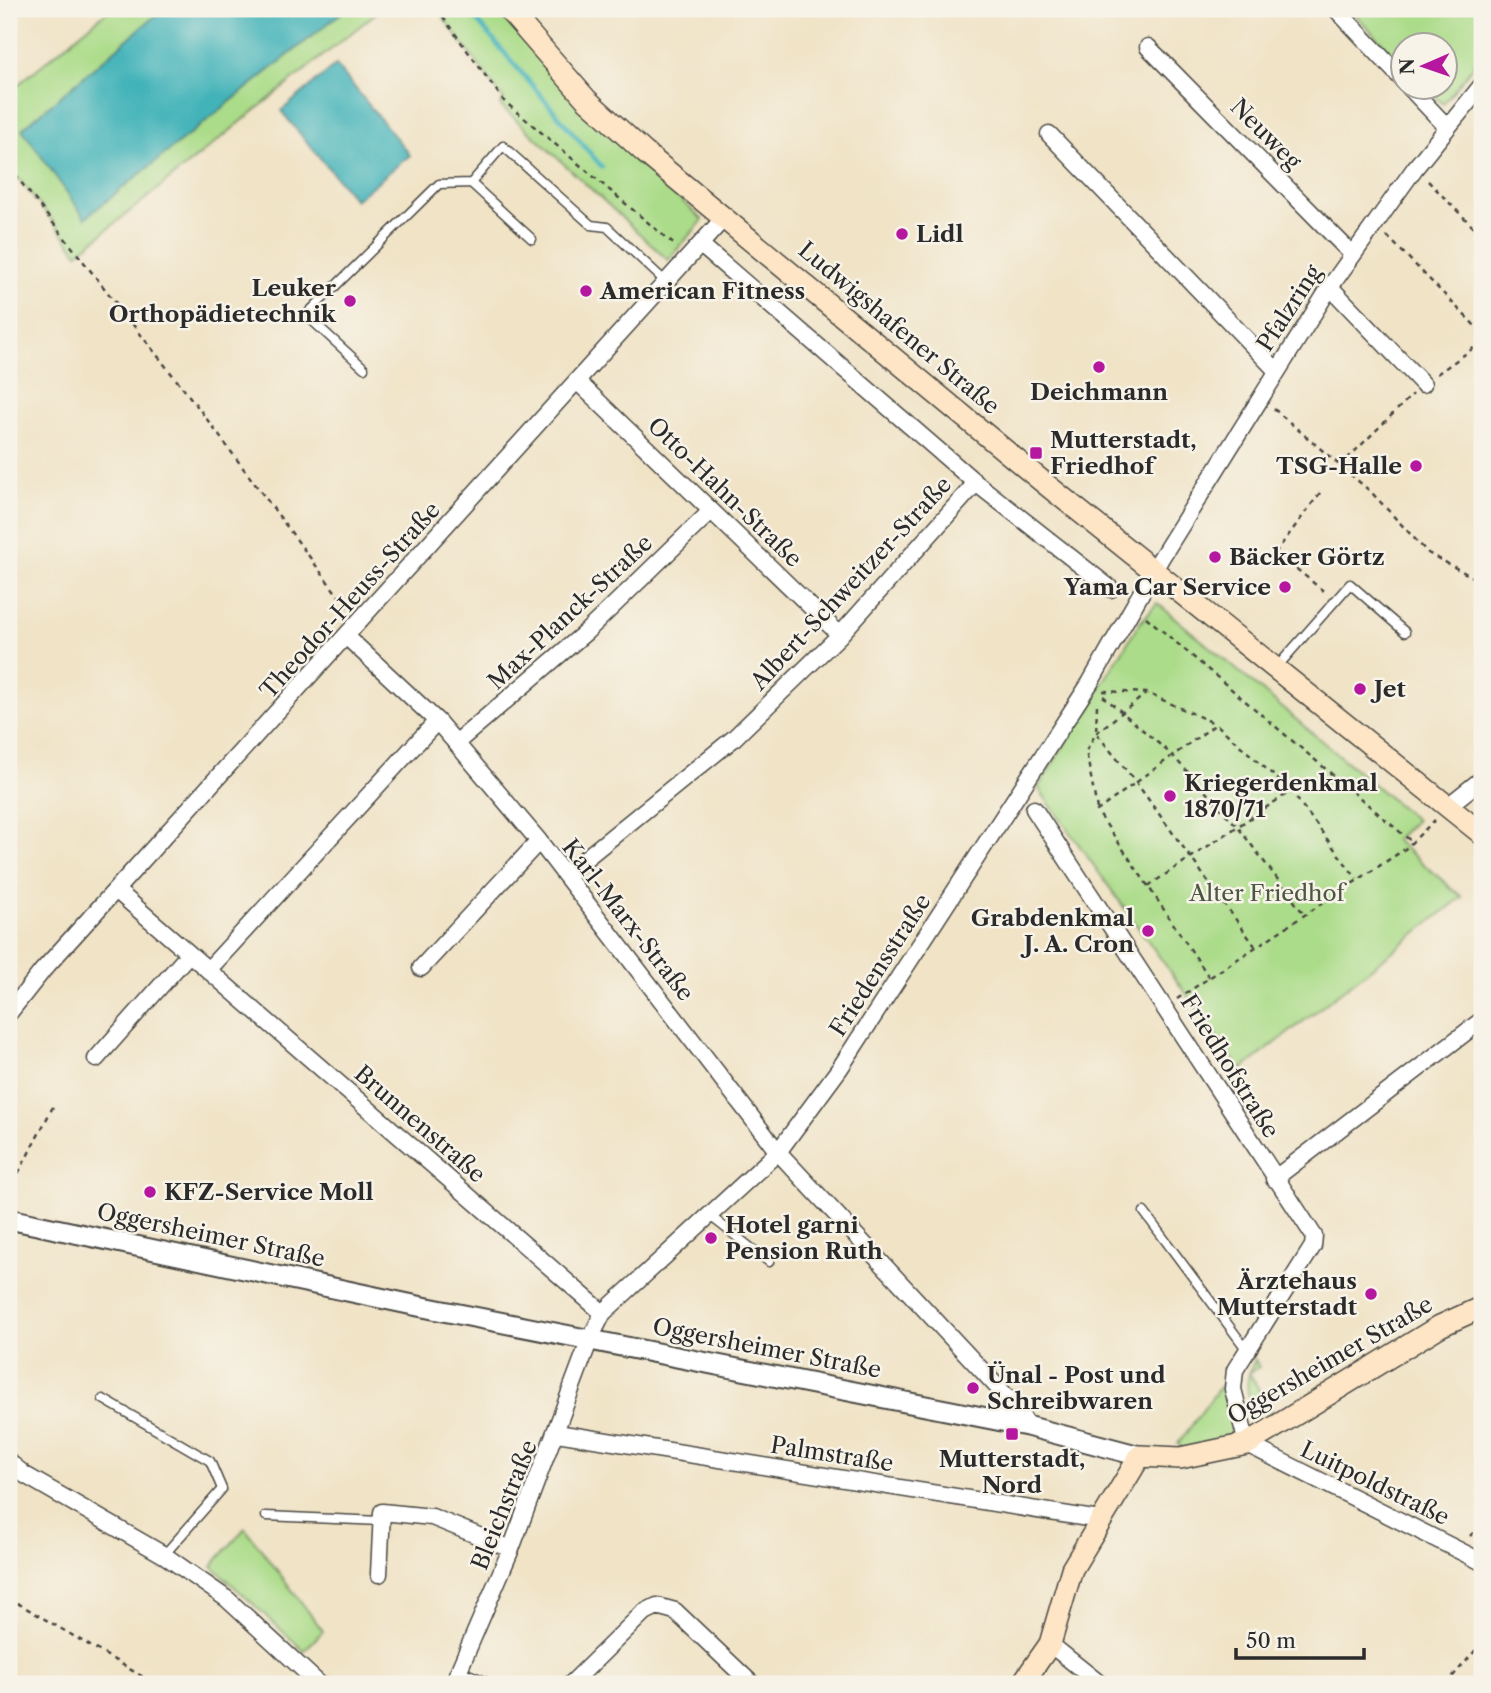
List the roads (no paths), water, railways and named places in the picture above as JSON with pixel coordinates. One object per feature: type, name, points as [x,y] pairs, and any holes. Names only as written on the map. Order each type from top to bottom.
[{"type":"main road","name":"Ludwigshafener Straße","points":[[508,9],[586,99],[724,218],[1151,579],[1276,668],[1482,834]]},
{"type":"main road","name":"Oggersheimer Straße","points":[[1140,1455],[1180,1458],[1247,1444],[1440,1326],[1482,1307]]},
{"type":"main road","points":[[1022,1684],[1051,1644],[1072,1569],[1140,1455]]},
{"type":"street","points":[[1336,9],[1390,65]]},
{"type":"street","name":"Neuweg","points":[[1148,47],[1352,254]]},
{"type":"street","name":"Pfalzring","points":[[1151,579],[1276,370],[1352,254],[1447,127],[1482,85]]},
{"type":"street","points":[[1423,102],[1447,127]]},
{"type":"street","points":[[1049,134],[1276,370]]},
{"type":"street","name":"Theodor-Heuss-Straße","points":[[9,1013],[116,890],[348,637],[724,218]]},
{"type":"street","points":[[701,245],[976,483],[1111,589]]},
{"type":"street","points":[[1330,287],[1423,384]]},
{"type":"street","name":"Otto-Hahn-Straße","points":[[578,382],[840,635]]},
{"type":"street","name":"Albert-Schweitzer-Straße","points":[[565,875],[733,739],[840,635],[976,483]]},
{"type":"street","name":"Max-Planck-Straße","points":[[456,743],[586,632],[711,511]]},
{"type":"street","name":"Friedensstraße","points":[[590,1339],[603,1312],[778,1152],[839,1068],[1022,790],[1151,579]]},
{"type":"street","name":"Karl-Marx-Straße","points":[[348,637],[438,721],[539,841],[778,1152],[1018,1409],[1027,1426]]},
{"type":"street","points":[[208,970],[438,721]]},
{"type":"street","points":[[1448,806],[1482,779]]},
{"type":"street","name":"Friedhofstraße","points":[[1034,809],[1314,1236],[1313,1246],[1235,1370],[1233,1389],[1247,1444]]},
{"type":"street","points":[[421,968],[539,841]]},
{"type":"street","name":"Brunnenstraße","points":[[116,890],[603,1312]]},
{"type":"street","points":[[96,1059],[189,954]]},
{"type":"street","points":[[1275,1179],[1482,1020]]},
{"type":"street","name":"Oggersheimer Straße","points":[[9,1219],[1027,1426],[1140,1455]]},
{"type":"street","name":"Bleichstraße","points":[[457,1679],[511,1549],[590,1339]]},
{"type":"street","name":"Palmstraße","points":[[556,1433],[1100,1520]]},
{"type":"street","name":"Luitpoldstraße","points":[[1247,1444],[1482,1562]]},
{"type":"street","points":[[9,1462],[24,1475],[164,1555],[227,1599],[319,1684]]},
{"type":"street","points":[[379,1574],[382,1512],[432,1517],[511,1549]]},
{"type":"street","points":[[571,1684],[643,1612],[657,1606],[675,1611],[752,1684]]},
{"type":"street","points":[[1051,1644],[1100,1684]]},
{"type":"street","points":[[457,1679],[482,1684]]},
{"type":"lane","points":[[471,183],[503,146],[591,225],[607,227],[667,284]]},
{"type":"lane","points":[[365,368],[306,315],[439,184],[471,183],[532,239]]},
{"type":"lane","points":[[1276,668],[1350,584],[1405,632]]},
{"type":"lane","points":[[1144,1212],[1247,1350]]},
{"type":"lane","points":[[709,1215],[769,1262]]},
{"type":"lane","points":[[103,1399],[210,1461],[222,1489],[164,1555]]},
{"type":"lane","points":[[266,1516],[381,1521]]},
{"type":"water","points":[[163,9],[346,9],[85,218],[22,129]]},
{"type":"water","points":[[336,65],[410,155],[355,200],[281,111]]},
{"type":"waterway","points":[[467,9],[602,167]]},
{"type":"place","name":"Lidl","points":[[902,234]]},
{"type":"place","name":"American Fitness","points":[[586,291]]},
{"type":"place","name":"Leuker Orthopädietechnik","points":[[350,301]]},
{"type":"place","name":"Deichmann","points":[[1099,367]]},
{"type":"place","name":"Mutterstadt, Friedhof","points":[[1036,453]]},
{"type":"place","name":"TSG-Halle","points":[[1416,466]]},
{"type":"place","name":"Bäcker Görtz","points":[[1215,557]]},
{"type":"place","name":"Yama Car Service","points":[[1285,587]]},
{"type":"place","name":"Jet","points":[[1360,689]]},
{"type":"place","name":"Kriegerdenkmal 1870/71","points":[[1170,796]]},
{"type":"place","name":"Grabdenkmal J. A. Cron","points":[[1148,931]]},
{"type":"place","name":"KFZ-Service Moll","points":[[150,1192]]},
{"type":"place","name":"Hotel garni Pension Ruth","points":[[711,1238]]},
{"type":"place","name":"Ärztehaus Mutterstadt","points":[[1371,1294]]},
{"type":"place","name":"Ünal - Post und Schreibwaren","points":[[973,1388]]},
{"type":"place","name":"Mutterstadt, Nord","points":[[1012,1434]]},
{"type":"park label","name":"Alter Friedhof","points":[[1267,893]]}]
